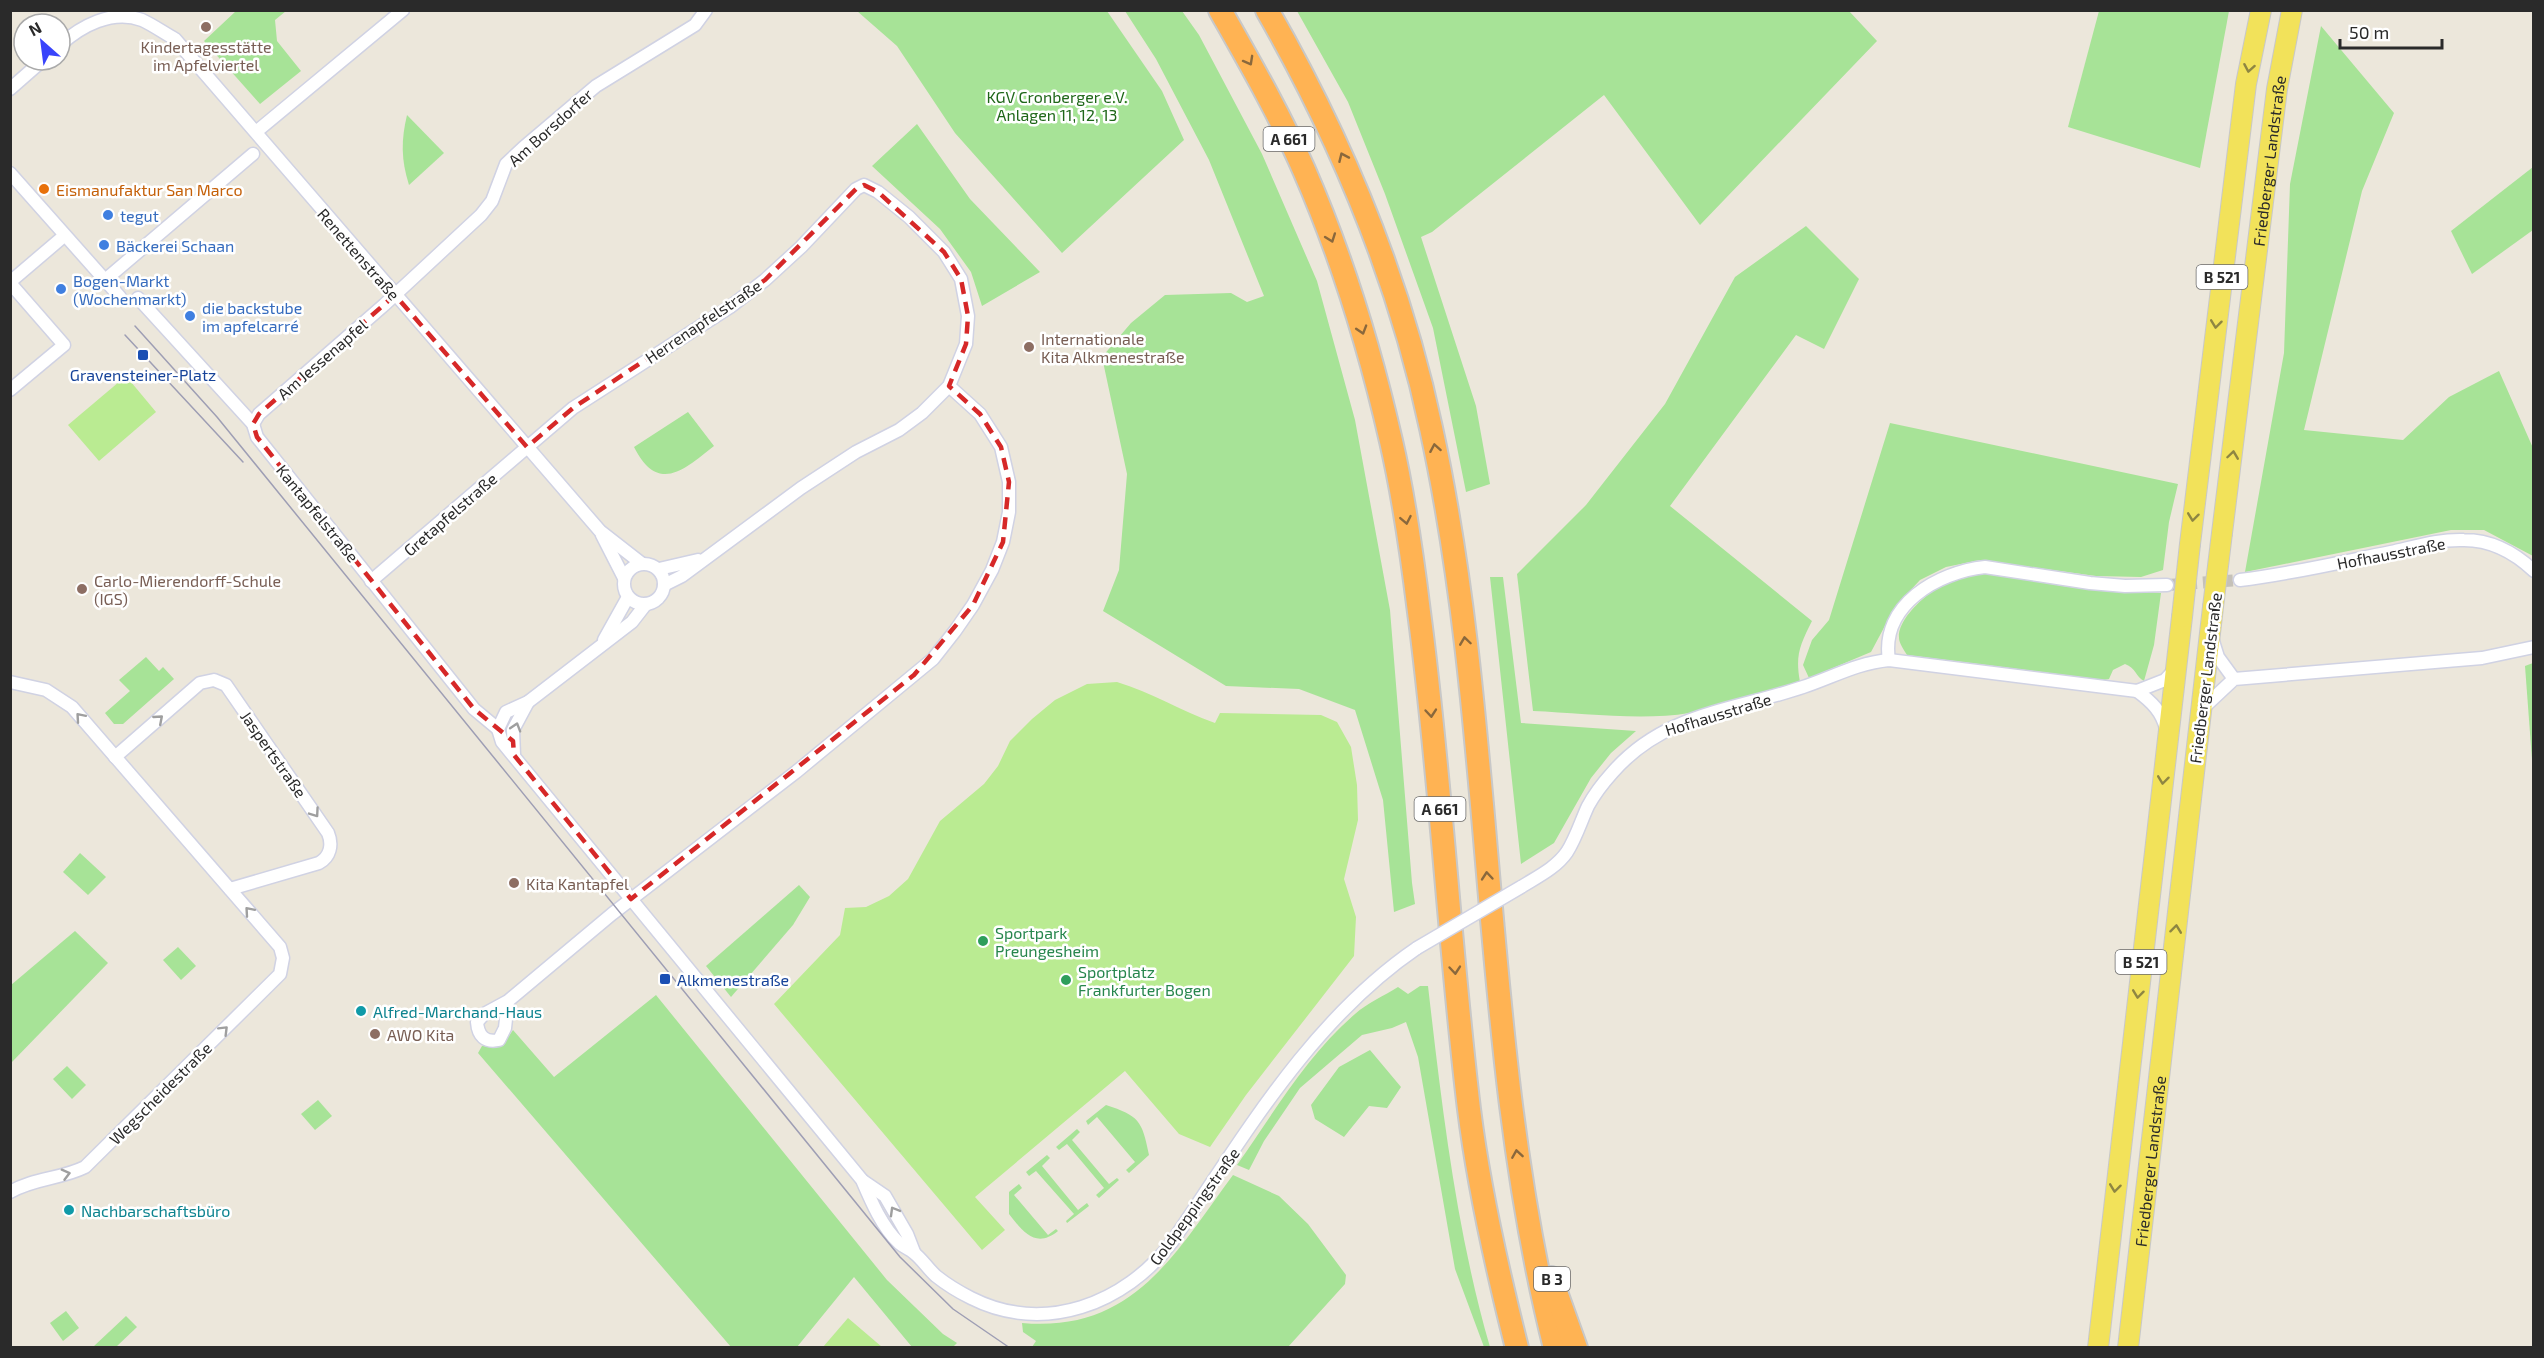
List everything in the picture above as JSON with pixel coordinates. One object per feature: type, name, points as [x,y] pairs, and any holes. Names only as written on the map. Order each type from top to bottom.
[{"type":"highway","name":"A 661","points":[[1220,10],[1280,120],[1317,201],[1364,338],[1392,442],[1409,534],[1429,683],[1469,1112],[1488,1220],[1517,1347]]},
{"type":"highway","name":"A 661","points":[[1267,10],[1331,129],[1363,205],[1405,329],[1431,427],[1450,532],[1470,675],[1500,1023],[1512,1123],[1526,1212],[1555,1347]]},
{"type":"highway","name":"B 3","points":[[1526,1212],[1576,1347]]},
{"type":"main road","name":"Friedberger Landstraße","points":[[2098,1347],[2190,544],[2246,84],[2260,10]]},
{"type":"main road","name":"Friedberger Landstraße","points":[[2128,1347],[2222,533],[2277,89],[2292,10]]},
{"type":"street","points":[[256,132],[403,10]]},
{"type":"street","name":"Am Borsdorfer","points":[[395,295],[481,215],[492,201],[506,164],[524,147],[596,86],[695,25],[706,14],[706,10]]},
{"type":"street","points":[[72,34],[95,15]]},
{"type":"street","name":"Renettenstraße","points":[[95,15],[140,19],[175,39],[600,531],[641,563]]},
{"type":"street","points":[[10,89],[29,72]]},
{"type":"street","points":[[105,280],[253,154]]},
{"type":"street","points":[[10,173],[120,297]]},
{"type":"street","name":"Herrenapfelstraße","points":[[527,447],[573,408],[730,307],[765,280],[807,241],[846,198],[864,185],[878,192],[909,217],[944,252],[961,279],[968,316],[966,345],[949,386],[922,413],[801,488],[682,576],[664,585]]},
{"type":"street","points":[[11,389],[64,345],[13,276],[64,236]]},
{"type":"street","name":"Am Jessenapfel","points":[[253,424],[259,414],[395,295]]},
{"type":"street","name":"Kantapfelstraße","points":[[138,298],[253,424],[257,437],[474,709],[498,729]]},
{"type":"street","points":[[508,1001],[631,900],[729,826],[933,659],[973,605],[992,570],[1003,542],[1009,512],[1009,482],[1001,447],[980,414],[949,386]]},
{"type":"street","name":"Gretapfelstraße","points":[[372,580],[527,447]]},
{"type":"street","name":"Renettenstraße","points":[[600,531],[624,578]]},
{"type":"street","name":"Hofhausstraße","points":[[2241,580],[2437,543],[2464,540],[2493,545],[2519,557],[2534,571]]},
{"type":"street","name":"Herrenapfelstraße","points":[[659,569],[708,556]]},
{"type":"street","points":[[498,729],[506,712],[528,702],[632,622],[646,604],[661,596],[664,585],[659,569],[641,563],[628,571],[624,578],[624,588],[628,597],[636,603],[646,604]]},
{"type":"street","points":[[1889,660],[1886,645],[1900,611],[1919,591],[1945,575],[1966,569],[1984,567],[2125,586],[2167,585]]},
{"type":"street","points":[[600,646],[628,597]]},
{"type":"street","points":[[2211,633],[2218,657],[2234,679]]},
{"type":"street","points":[[2202,709],[2234,679],[2482,658],[2534,647]]},
{"type":"street","name":"Hofhausstraße","points":[[1417,948],[1559,862],[1570,846],[1598,791],[1639,745],[1655,734],[1687,720],[1805,687],[1851,667],[1889,660],[2137,692]]},
{"type":"street","points":[[2168,736],[2163,719],[2156,707],[2137,692],[2165,680],[2177,667]]},
{"type":"street","name":"Jaspertstraße","points":[[115,757],[200,683],[214,680],[226,685],[331,839],[328,855],[319,863],[230,889]]},
{"type":"street","points":[[10,682],[46,690],[61,698],[230,889]]},
{"type":"street","points":[[514,755],[513,730],[528,702]]},
{"type":"street","name":"Goldpeppingstraße","points":[[498,729],[502,742],[862,1180],[875,1208],[898,1242],[914,1252],[935,1275],[970,1298],[1009,1311],[1038,1313],[1074,1310],[1091,1305],[1122,1290],[1149,1269],[1166,1250],[1316,1040],[1364,991],[1417,948]]},
{"type":"street","name":"Wegscheidestraße","points":[[10,1192],[24,1184],[70,1174],[85,1167],[280,974],[284,958],[280,947],[230,889]]},
{"type":"highlighted area","points":[[864,185],[878,192],[944,252],[961,279],[968,316],[966,344],[949,386],[980,414],[1001,447],[1009,482],[1003,542],[973,605],[914,675],[631,899],[514,755],[513,741],[474,709],[257,437],[253,424],[259,414],[395,295],[527,447],[573,408],[765,280],[856,189]]},
{"type":"green space","points":[[236,11],[286,11],[275,20],[277,41],[301,71],[260,104],[204,41]]},
{"type":"green space","name":"KGV Cronberger e.V. Anlagen 11, 12, 13","points":[[857,11],[1107,11],[1162,91],[1184,140],[1062,253],[955,133],[897,46]]},
{"type":"green space","points":[[1125,11],[1182,11],[1199,35],[1262,154],[1317,281],[1355,420],[1390,610],[1415,904],[1394,912],[1383,800],[1355,710],[1299,689],[1226,686],[1103,611],[1119,570],[1127,474],[1102,357],[1131,323],[1165,295],[1231,293],[1247,302],[1264,296],[1209,160],[1156,59]]},
{"type":"green space","points":[[1297,11],[1849,11],[1877,41],[1700,225],[1604,95],[1432,232],[1421,237],[1476,406],[1490,484],[1466,492],[1433,328],[1385,194],[1348,102]]},
{"type":"green space","points":[[2099,11],[2229,11],[2200,168],[2068,127]]},
{"type":"green space","points":[[2321,26],[2394,113],[2362,191],[2304,430],[2403,440],[2449,397],[2499,371],[2533,448],[2533,556],[2484,530],[2451,530],[2245,572],[2284,353],[2290,184]]},
{"type":"green space","points":[[407,115],[444,153],[409,185],[404,167],[403,150]]},
{"type":"green space","points":[[917,124],[970,199],[1040,272],[982,306],[971,272],[940,229],[872,166]]},
{"type":"green space","points":[[2533,167],[2533,230],[2472,274],[2451,231]]},
{"type":"green space","points":[[1806,226],[1859,279],[1824,349],[1796,335],[1670,506],[1812,621],[1800,650],[1798,664],[1800,682],[1717,707],[1671,715],[1611,716],[1533,711],[1517,574],[1586,505],[1665,404],[1735,277]]},
{"type":"green space","points":[[126,376],[156,412],[99,461],[68,425]]},
{"type":"green space","points":[[688,412],[714,446],[693,463],[672,473],[662,474],[653,470],[643,462],[634,447]]},
{"type":"green space","points":[[1890,423],[2178,484],[2169,522],[2163,570],[2141,577],[2096,576],[1980,560],[1946,567],[1920,580],[1895,607],[1871,652],[1809,678],[1803,665],[1812,640],[1829,620]]},
{"type":"green space","points":[[1971,574],[1993,574],[2069,587],[2161,593],[2154,645],[2144,681],[2125,664],[2113,670],[2109,679],[2104,680],[1907,655],[1899,640],[1900,629],[1905,619],[1923,599],[1955,578]]},
{"type":"green space","points":[[1490,577],[1503,577],[1521,723],[1636,731],[1611,753],[1591,778],[1554,843],[1521,864]]},
{"type":"green space","points":[[146,657],[159,671],[163,667],[174,679],[123,724],[114,724],[105,713],[130,691],[119,680]]},
{"type":"green space","points":[[2534,663],[2533,773],[2525,666]]},
{"type":"green space","name":"Sportplatz Frankfurter Bogen","points":[[1117,682],[1215,723],[1220,713],[1321,715],[1337,722],[1351,747],[1357,785],[1358,820],[1344,879],[1356,917],[1354,956],[1246,1095],[1210,1147],[1179,1134],[1125,1071],[975,1197],[1005,1230],[982,1250],[774,1004],[840,935],[845,908],[866,907],[889,896],[908,879],[940,821],[984,784],[998,766],[1010,741],[1032,719],[1055,700],[1087,684]]},
{"type":"green space","points":[[80,853],[106,877],[88,895],[63,872]]},
{"type":"green space","points":[[799,885],[810,897],[793,925],[731,997],[706,966]]},
{"type":"green space","points":[[75,931],[108,963],[11,1063],[11,985]]},
{"type":"green space","points":[[178,947],[196,966],[181,980],[163,960]]},
{"type":"green space","points":[[1420,986],[1428,986],[1459,1213],[1490,1347],[1484,1347],[1455,1269],[1418,1057],[1406,1022],[1362,1035],[1300,1088],[1264,1141],[1249,1170],[1237,1165],[1291,1086],[1338,1030],[1365,1006],[1398,987],[1408,994]]},
{"type":"green space","points":[[656,995],[887,1280],[943,1334],[957,1343],[953,1347],[912,1347],[854,1277],[797,1347],[731,1347],[478,1053],[482,1046],[500,1044],[513,1030],[554,1077]]},
{"type":"green space","points":[[1370,1050],[1401,1087],[1387,1108],[1369,1106],[1344,1137],[1315,1119],[1311,1105],[1339,1067]]},
{"type":"green space","points":[[67,1066],[86,1085],[72,1099],[53,1079]]},
{"type":"green space","points":[[318,1100],[332,1116],[315,1130],[301,1114]]},
{"type":"green space","points":[[1106,1105],[1132,1116],[1144,1134],[1149,1155],[1129,1173],[1126,1170],[1135,1162],[1097,1117],[1088,1125],[1086,1121]]},
{"type":"green space","points":[[1077,1129],[1080,1132],[1072,1140],[1109,1184],[1117,1178],[1119,1180],[1099,1198],[1096,1195],[1104,1188],[1067,1144],[1059,1150],[1056,1147]]},
{"type":"green space","points":[[1047,1155],[1050,1158],[1042,1166],[1078,1210],[1087,1203],[1089,1206],[1067,1223],[1066,1221],[1074,1214],[1036,1171],[1029,1176],[1026,1172]]},
{"type":"green space","points":[[1233,1175],[1279,1196],[1308,1224],[1346,1275],[1345,1284],[1288,1347],[1032,1347],[1036,1341],[1023,1332],[1022,1323],[1061,1323],[1094,1315],[1123,1301],[1148,1282],[1170,1259]]},
{"type":"green space","points":[[1019,1184],[1022,1188],[1014,1195],[1048,1235],[1056,1229],[1058,1231],[1050,1236],[1037,1238],[1025,1232],[1014,1221],[1009,1214],[1009,1192]]},
{"type":"green space","points":[[66,1311],[79,1328],[63,1341],[50,1323]]},
{"type":"green space","points":[[126,1316],[137,1327],[116,1347],[93,1347]]},
{"type":"green space","points":[[848,1318],[882,1347],[823,1347]]},
{"type":"tunnel","points":[[2167,585],[2240,580]]},
{"type":"tram line","points":[[135,326],[217,417],[900,1257],[953,1309],[1010,1348]]},
{"type":"tram line","points":[[125,335],[243,462]]},
{"type":"place","name":"Kindertagesstätte im Apfelviertel","points":[[206,27]]},
{"type":"place","name":"Eismanufaktur San Marco","points":[[44,189]]},
{"type":"place","name":"tegut","points":[[108,215]]},
{"type":"place","name":"Bäckerei Schaan","points":[[104,245]]},
{"type":"place","name":"Bogen-Markt (Wochenmarkt)","points":[[61,289]]},
{"type":"place","name":"die backstube im apfelcarré","points":[[190,316]]},
{"type":"place","name":"Internationale Kita Alkmenestraße","points":[[1029,347]]},
{"type":"place","name":"Gravensteiner-Platz","points":[[143,355]]},
{"type":"place","name":"Carlo-Mierendorff-Schule (IGS)","points":[[82,589]]},
{"type":"place","name":"Kita Kantapfel","points":[[514,883]]},
{"type":"place","name":"Sportpark Preungesheim","points":[[983,941]]},
{"type":"place","name":"Alkmenestraße","points":[[665,979]]},
{"type":"place","name":"Sportplatz Frankfurter Bogen","points":[[1066,980]]},
{"type":"place","name":"Alfred-Marchand-Haus","points":[[361,1011]]},
{"type":"place","name":"AWO Kita","points":[[375,1034]]},
{"type":"place","name":"Nachbarschaftsbüro","points":[[69,1210]]}]
